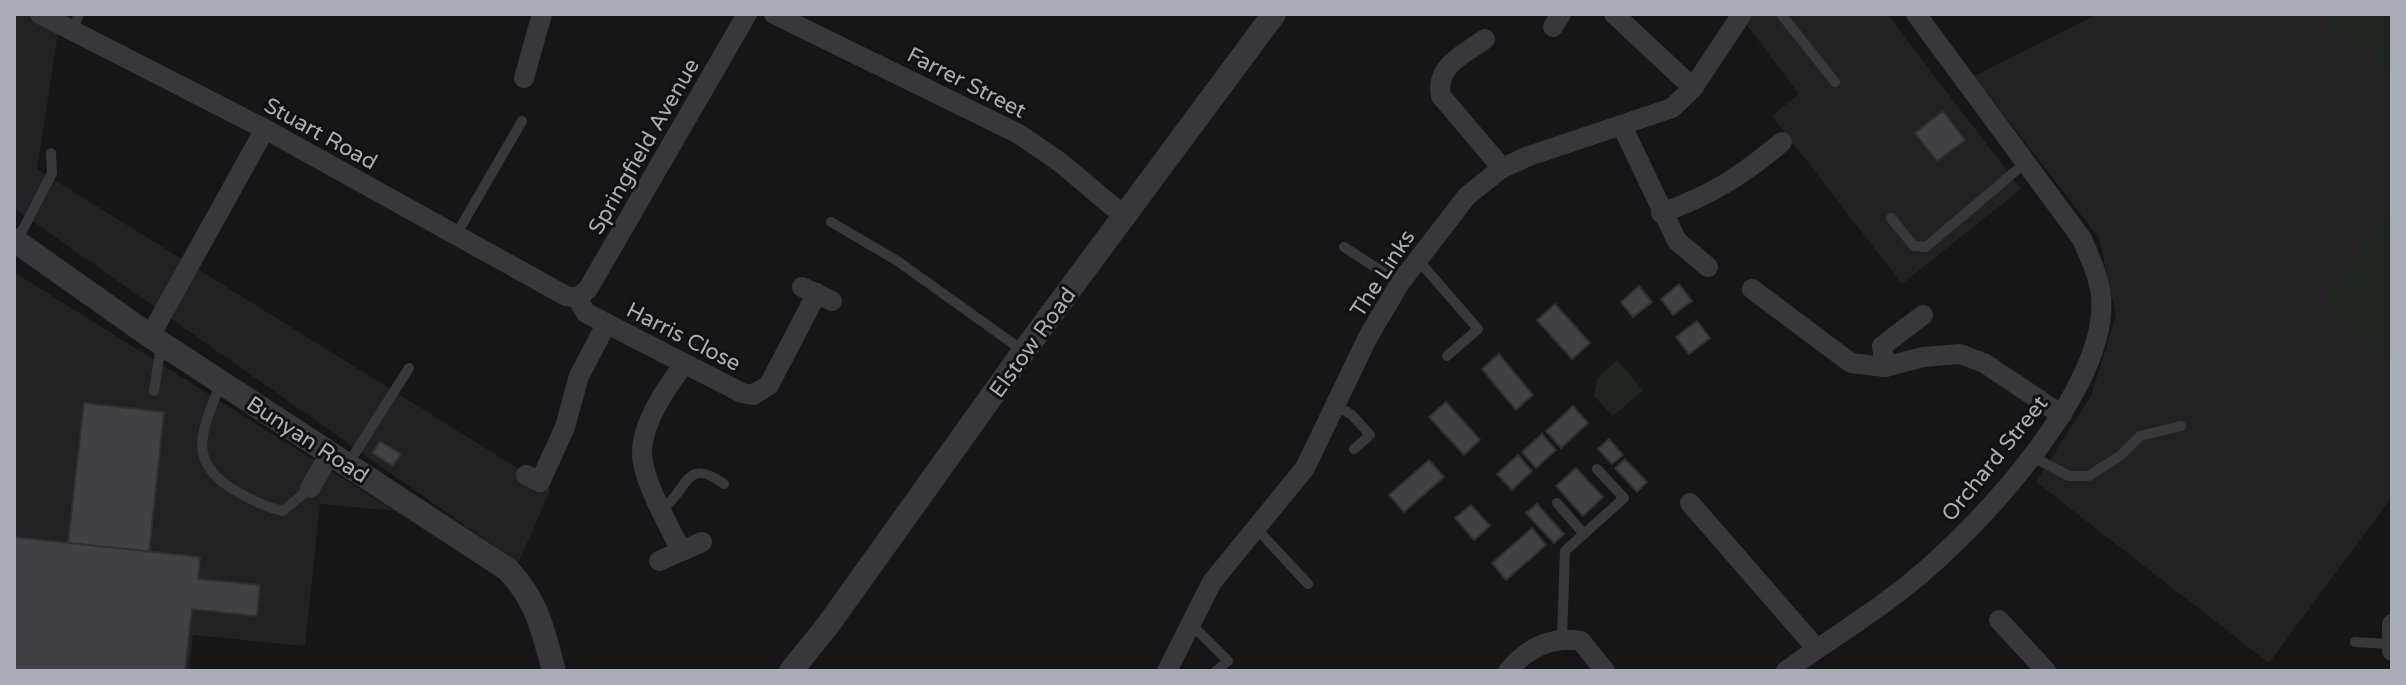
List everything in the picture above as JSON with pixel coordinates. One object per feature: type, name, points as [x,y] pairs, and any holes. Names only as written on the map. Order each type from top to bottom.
[{"type":"street","name":"Stuart Road","points":[[40,14],[77,21],[566,296],[577,298]]},
{"type":"street","points":[[524,78],[542,14]]},
{"type":"street","name":"Springfield Avenue","points":[[577,298],[588,289],[747,14]]},
{"type":"street","name":"Farrer Street","points":[[774,14],[1019,134],[1061,163],[1124,216]]},
{"type":"street","name":"Elstow Road","points":[[791,671],[828,625],[1024,351],[1274,14]]},
{"type":"street","points":[[1614,14],[1693,88]]},
{"type":"street","name":"The Links","points":[[1167,671],[1212,582],[1236,548],[1305,468],[1334,404],[1400,283],[1467,196],[1502,168],[1672,108],[1693,88],[1742,14]]},
{"type":"street","name":"Orchard Street","points":[[1786,671],[1863,619],[1934,562],[1988,509],[2062,415],[2096,342],[2102,299],[2095,269],[2082,239],[1919,15]]},
{"type":"street","points":[[1485,39],[1448,66],[1439,84],[1441,96],[1502,168]]},
{"type":"street","points":[[1622,126],[1677,241],[1708,267]]},
{"type":"street","points":[[156,340],[265,129]]},
{"type":"street","points":[[1661,213],[1705,198],[1753,167],[1782,142]]},
{"type":"street","name":"Bunyan Road","points":[[15,238],[156,340],[507,569],[525,586],[538,609],[554,671]]},
{"type":"street","points":[[1752,289],[1851,363],[1885,367],[1923,357],[1960,354],[1984,363],[2062,415]]},
{"type":"street","name":"Harris Close","points":[[577,298],[586,313],[742,393],[763,392],[817,294]]},
{"type":"street","points":[[1885,367],[1882,346],[1923,315]]},
{"type":"street","points":[[526,475],[540,482],[565,427],[579,376],[607,323]]},
{"type":"street","points":[[681,551],[642,454],[648,430],[667,387],[684,364]]},
{"type":"street","points":[[310,488],[339,459]]},
{"type":"street","points":[[1690,503],[1817,649]]},
{"type":"street","points":[[659,561],[702,542]]},
{"type":"street","points":[[1999,620],[2033,666]]},
{"type":"street","points":[[1508,671],[1535,647],[1562,637],[1581,641],[1605,671]]},
{"type":"lane","points":[[1781,14],[1835,82]]},
{"type":"lane","points":[[456,235],[522,121]]},
{"type":"lane","points":[[15,238],[52,173],[51,153]]},
{"type":"lane","points":[[1891,218],[1914,246],[1926,247],[2025,163]]},
{"type":"lane","points":[[831,222],[896,260],[1024,351]]},
{"type":"lane","points":[[1344,247],[1400,283]]},
{"type":"lane","points":[[1417,258],[1478,329],[1447,356]]},
{"type":"lane","points":[[154,391],[156,340]]},
{"type":"lane","points":[[339,459],[409,368]]},
{"type":"lane","points":[[221,382],[205,424],[202,455],[210,475],[262,506],[283,511],[310,488]]},
{"type":"lane","points":[[1334,404],[1352,415],[1370,435],[1354,449]]},
{"type":"lane","points":[[2031,456],[2069,476],[2088,476],[2120,456],[2140,436],[2181,426]]},
{"type":"lane","points":[[1562,637],[1565,551],[1624,498],[1597,469]]},
{"type":"lane","points":[[662,509],[674,501],[689,476],[698,472],[710,474],[724,484]]},
{"type":"lane","points":[[1557,503],[1584,534]]},
{"type":"lane","points":[[1256,528],[1308,584]]},
{"type":"lane","points":[[1191,624],[1228,661],[1216,671]]},
{"type":"lane","points":[[2355,642],[2391,640]]},
{"type":"shaded area","points":[[14,14],[61,14],[37,169],[551,489],[518,563],[14,208]]},
{"type":"shaded area","points":[[1754,14],[1887,14],[2021,189],[1902,284],[1772,116],[1799,94],[1746,24]]},
{"type":"shaded area","points":[[2098,14],[2322,14],[2392,73],[2392,209],[2322,304],[2392,362],[2392,497],[2269,663],[2036,482],[2091,396],[2116,315],[2099,238],[1974,76]]},
{"type":"shaded area","points":[[2322,14],[2392,14],[2392,73]]},
{"type":"shaded area","points":[[2392,209],[2392,362],[2322,304]]},
{"type":"shaded area","points":[[14,272],[395,511],[320,504],[305,646],[193,635],[189,671],[14,671]]},
{"type":"shaded area","points":[[1617,360],[1643,390],[1613,416],[1594,396],[1597,379]]},
{"type":"building","points":[[1943,111],[1965,140],[1937,161],[1915,133]]},
{"type":"building","points":[[1679,284],[1692,301],[1673,315],[1661,299]]},
{"type":"building","points":[[1639,286],[1652,302],[1633,317],[1621,302]]},
{"type":"building","points":[[1555,304],[1590,343],[1572,359],[1537,320]]},
{"type":"building","points":[[1697,321],[1710,338],[1689,354],[1676,337]]},
{"type":"building","points":[[1499,354],[1533,395],[1516,410],[1482,369]]},
{"type":"building","points":[[1446,402],[1480,440],[1464,455],[1429,417]]},
{"type":"building","points":[[84,403],[164,412],[149,552],[68,543]]},
{"type":"building","points":[[1573,406],[1588,423],[1561,448],[1546,431]]},
{"type":"building","points":[[1542,434],[1556,450],[1536,468],[1522,452]]},
{"type":"building","points":[[1609,439],[1623,455],[1612,464],[1598,449]]},
{"type":"building","points":[[380,441],[401,454],[393,466],[372,453]]},
{"type":"building","points":[[1518,455],[1532,471],[1512,490],[1497,474]]},
{"type":"building","points":[[1625,459],[1647,482],[1637,492],[1615,468]]},
{"type":"building","points":[[1429,460],[1444,477],[1404,512],[1389,495]]},
{"type":"building","points":[[1576,468],[1603,497],[1583,516],[1556,486]]},
{"type":"building","points":[[1537,504],[1564,534],[1554,543],[1526,513]]},
{"type":"building","points":[[1471,505],[1490,526],[1474,540],[1455,518]]},
{"type":"building","points":[[1532,528],[1546,545],[1506,580],[1492,563]]},
{"type":"building","points":[[14,537],[200,557],[198,579],[260,585],[257,616],[192,609],[185,671],[14,671]]}]
